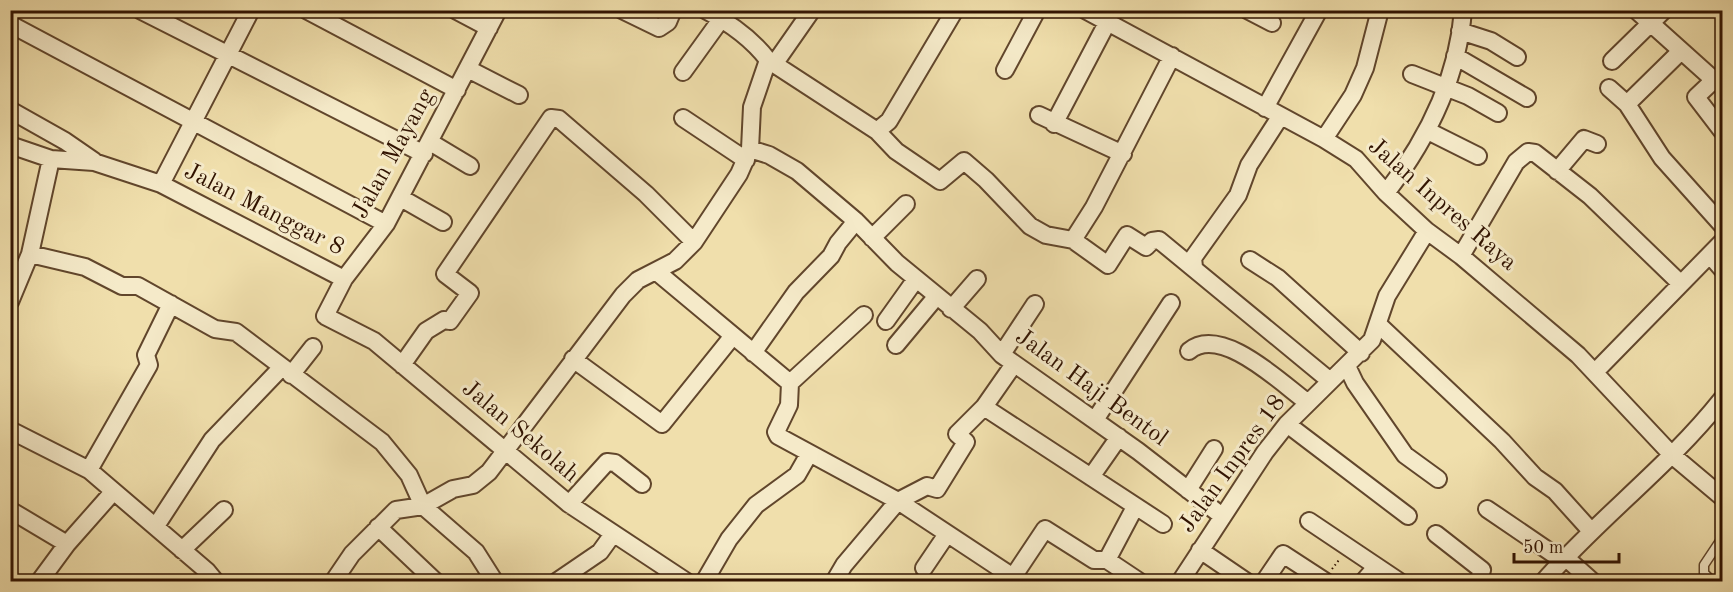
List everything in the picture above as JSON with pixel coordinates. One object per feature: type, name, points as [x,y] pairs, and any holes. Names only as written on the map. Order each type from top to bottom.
[{"type":"street","points":[[141,10],[228,56],[470,166]]},
{"type":"street","points":[[160,184],[251,10]]},
{"type":"street","points":[[306,10],[457,90]]},
{"type":"street","points":[[455,10],[489,28]]},
{"type":"street","name":"Jalan Mayang","points":[[325,316],[344,279],[386,224],[401,198],[498,10]]},
{"type":"street","points":[[622,10],[659,28],[668,22],[673,10]]},
{"type":"street","points":[[705,10],[725,15],[771,62],[877,132],[896,151],[940,181],[964,161],[986,180],[1030,226],[1046,235],[1073,240],[1108,265],[1127,235],[1146,247],[1152,241],[1159,240],[1329,380]]},
{"type":"street","points":[[333,582],[352,554],[396,510],[423,506],[453,489],[473,485],[489,472],[603,320],[638,280],[675,261],[694,242],[748,155],[752,107],[771,62],[813,10]]},
{"type":"street","points":[[877,132],[889,121],[955,10]]},
{"type":"street","points":[[1005,70],[1037,10]]},
{"type":"street","name":"Jalan Inpres Raya","points":[[1085,10],[1324,139],[1356,159],[1386,193],[1427,231],[1461,256],[1595,372],[1672,455],[1722,497]]},
{"type":"street","points":[[1247,10],[1272,23]]},
{"type":"street","points":[[1265,108],[1319,10]]},
{"type":"street","points":[[1324,139],[1353,95],[1365,68],[1380,10]]},
{"type":"street","points":[[1636,10],[1714,80],[1696,97],[1722,131]]},
{"type":"street","points":[[1612,61],[1664,10]]},
{"type":"street","points":[[683,72],[725,15]]},
{"type":"street","points":[[1386,193],[1413,158],[1428,131],[1455,56],[1460,17],[1517,57]]},
{"type":"street","points":[[1054,123],[1107,23]]},
{"type":"street","points":[[10,24],[386,224]]},
{"type":"street","points":[[1627,104],[1680,51]]},
{"type":"street","points":[[1455,56],[1527,98]]},
{"type":"street","points":[[1073,240],[1123,154],[1172,57]]},
{"type":"street","points":[[468,69],[519,95]]},
{"type":"street","points":[[1412,74],[1468,96],[1498,113]]},
{"type":"street","points":[[1609,88],[1627,104],[1662,158],[1722,225]]},
{"type":"street","points":[[10,110],[65,141],[94,162]]},
{"type":"street","points":[[1039,115],[1123,154]]},
{"type":"street","points":[[1194,267],[1193,258],[1238,195],[1250,165],[1280,117]]},
{"type":"street","points":[[402,365],[426,331],[444,320],[450,321],[455,317],[470,292],[445,274],[551,118],[559,119],[645,194],[694,242]]},
{"type":"street","name":"Jalan Haji Bentol","points":[[683,118],[748,155],[769,156],[797,171],[856,221],[936,297],[980,331],[1008,359],[1119,437],[1222,516]]},
{"type":"street","points":[[1428,131],[1478,156]]},
{"type":"street","points":[[1557,171],[1584,139],[1597,144]]},
{"type":"street","points":[[10,145],[51,159],[94,162]]},
{"type":"street","points":[[1461,256],[1522,156],[1535,153],[1590,196],[1681,284]]},
{"type":"street","points":[[10,302],[30,255],[51,159]]},
{"type":"street","name":"Jalan Manggar 8","points":[[94,162],[160,184],[344,279]]},
{"type":"street","points":[[401,198],[443,222]]},
{"type":"street","points":[[872,238],[906,204]]},
{"type":"street","points":[[753,353],[796,292],[831,256],[856,221]]},
{"type":"street","name":"Jalan Inpres 18","points":[[1180,582],[1222,516],[1287,424],[1302,398],[1329,380],[1361,353],[1379,325],[1387,296],[1427,231]]},
{"type":"street","points":[[1595,372],[1722,242]]},
{"type":"street","points":[[30,255],[85,267],[122,286],[138,286],[214,329],[236,332],[382,442],[409,475],[423,506],[476,552],[495,582]]},
{"type":"street","points":[[1710,255],[1722,269]]},
{"type":"street","points":[[1250,260],[1278,278],[1361,353]]},
{"type":"street","points":[[657,272],[732,337],[790,383]]},
{"type":"street","points":[[886,321],[916,279]]},
{"type":"street","points":[[951,309],[977,279]]},
{"type":"street","points":[[896,345],[936,297]]},
{"type":"street","points":[[1095,420],[1171,303]]},
{"type":"street","points":[[89,470],[148,365],[146,355],[171,304]]},
{"type":"street","points":[[834,582],[844,566],[898,501],[927,486],[937,489],[966,442],[957,434],[984,407],[1035,304]]},
{"type":"street","points":[[864,315],[790,383],[789,405],[776,434],[898,501],[1014,577],[1044,529],[1094,560],[1107,560],[1140,582]]},
{"type":"street","name":"Jalan Sekolah","points":[[325,316],[374,341],[569,504],[687,582]]},
{"type":"street","points":[[1379,325],[1502,441],[1535,477],[1555,491],[1591,531]]},
{"type":"street","points":[[573,359],[662,424],[732,337]]},
{"type":"street","points":[[1189,351],[1203,344],[1223,345],[1240,353],[1302,398]]},
{"type":"street","points":[[156,526],[212,440],[313,347]]},
{"type":"street","points":[[1347,366],[1405,455],[1438,479]]},
{"type":"street","points":[[1543,582],[1591,531],[1672,455],[1722,399]]},
{"type":"street","points":[[984,407],[1163,524]]},
{"type":"street","points":[[1287,424],[1408,516]]},
{"type":"street","points":[[12,434],[89,470],[156,526],[216,582]]},
{"type":"street","points":[[1091,477],[1119,437]]},
{"type":"street","points":[[1188,490],[1214,450]]},
{"type":"street","points":[[704,582],[729,539],[756,505],[797,475],[809,454]]},
{"type":"street","points":[[569,504],[607,462],[615,463],[642,484]]},
{"type":"street","points":[[39,582],[67,544],[113,492]]},
{"type":"street","points":[[1107,560],[1135,507]]},
{"type":"street","points":[[1486,509],[1564,559],[1593,582]]},
{"type":"street","points":[[10,510],[67,544]]},
{"type":"street","points":[[182,550],[224,510]]},
{"type":"street","points":[[1309,521],[1400,582]]},
{"type":"street","points":[[378,527],[436,582]]},
{"type":"street","points":[[556,582],[600,552],[613,534]]},
{"type":"street","points":[[924,568],[946,534]]},
{"type":"street","points":[[1436,534],[1482,570],[1482,576],[1478,582]]},
{"type":"street","points":[[1200,550],[1247,582]]},
{"type":"street","points":[[1264,582],[1283,554],[1325,581]]},
{"type":"street","points":[[1363,582],[1376,567]]},
{"type":"lane","points":[[1713,582],[1704,573],[1704,565],[1722,538]]},
{"type":"path","points":[[1325,581],[1349,549]]}]
